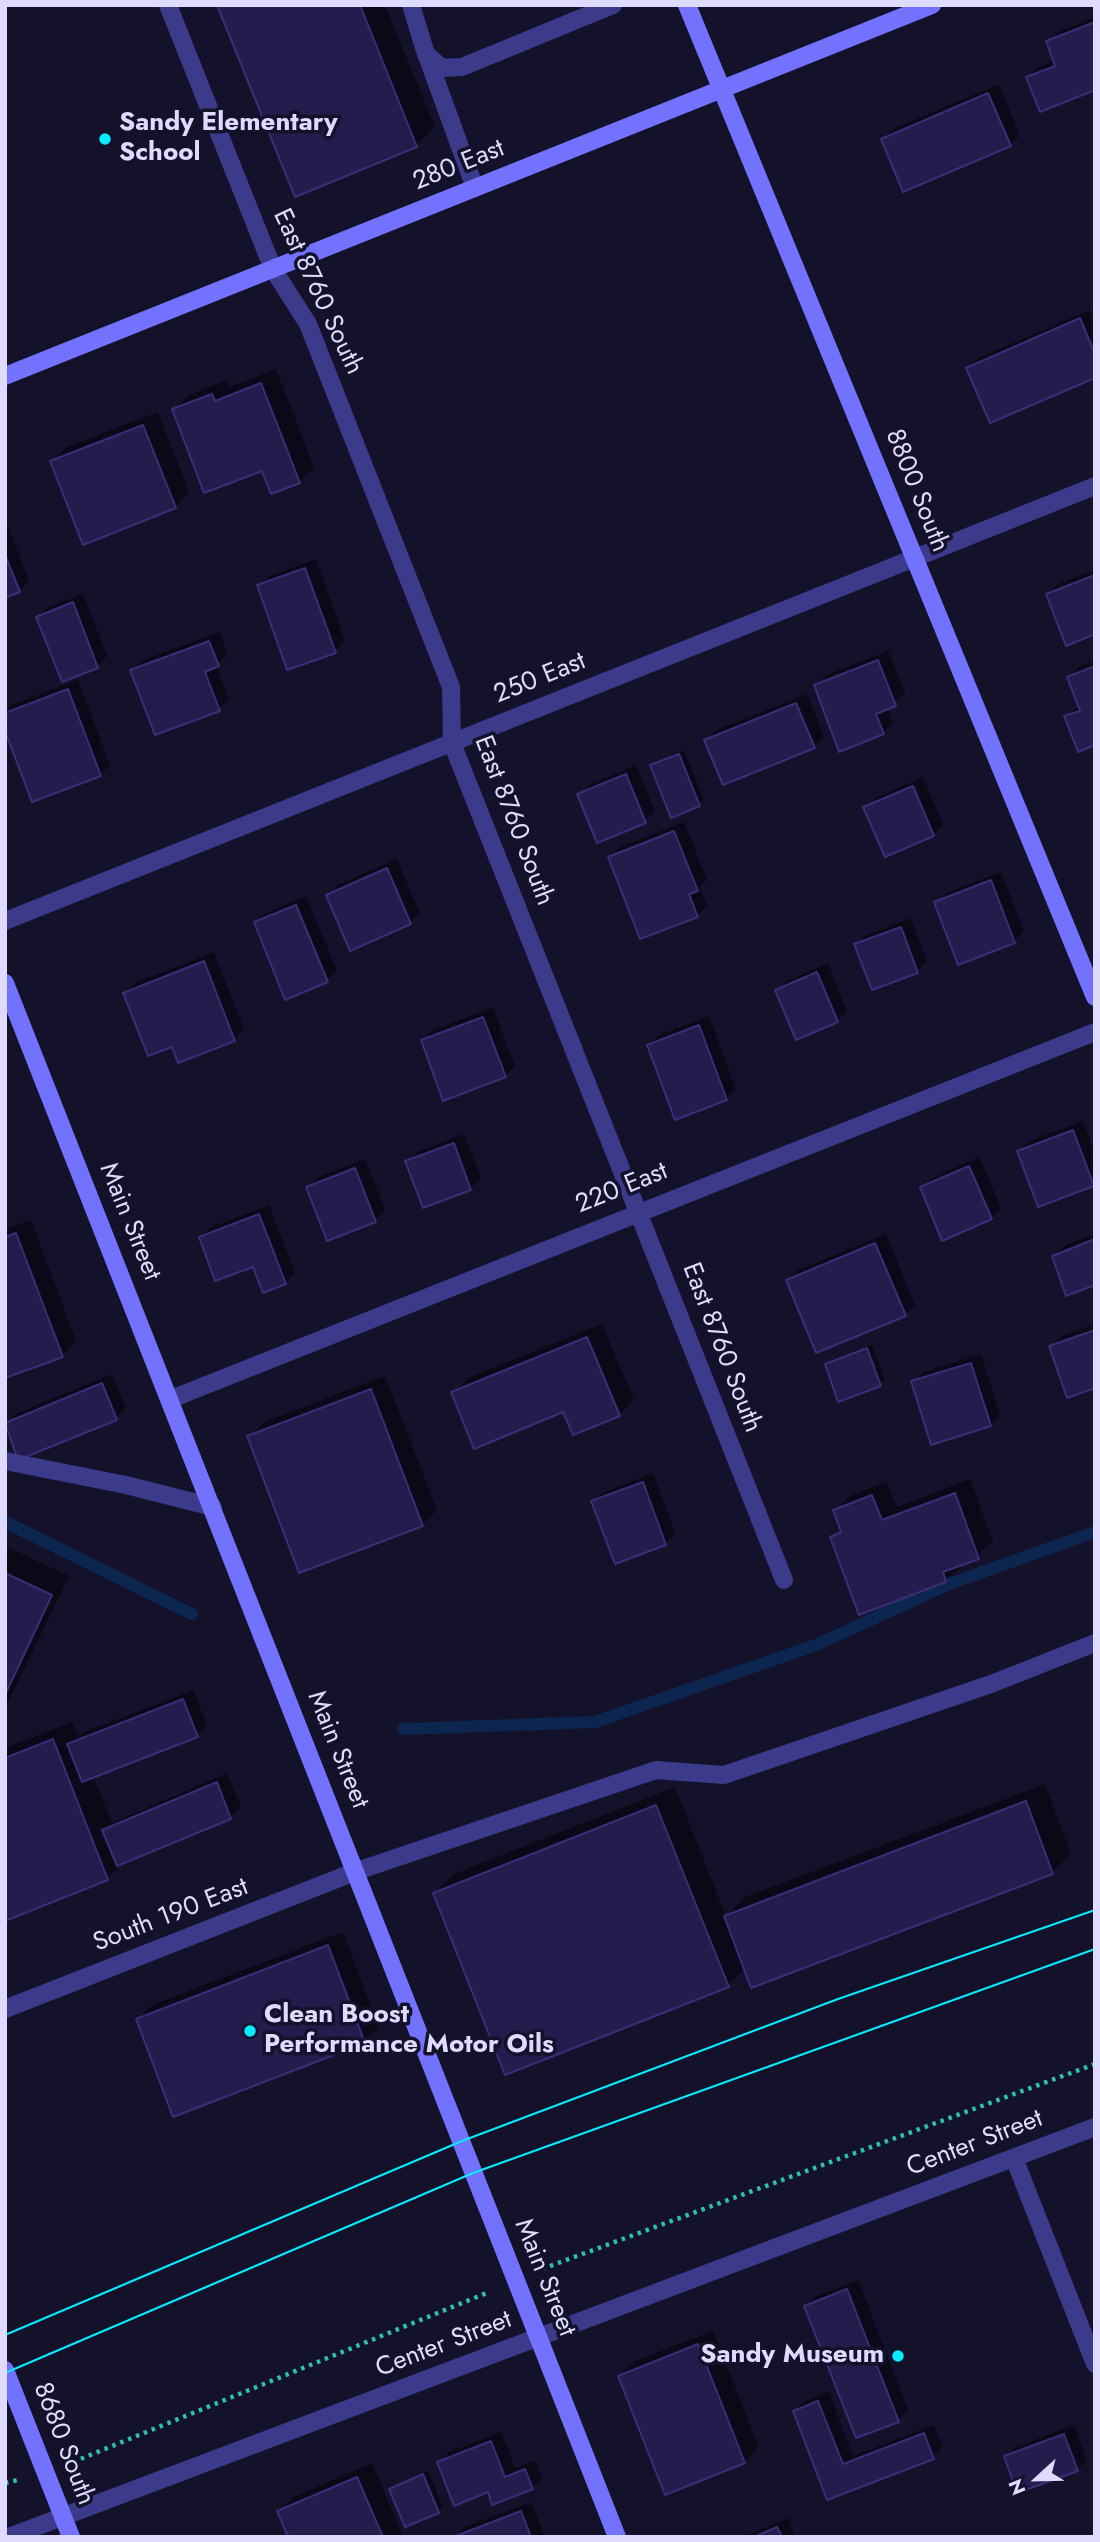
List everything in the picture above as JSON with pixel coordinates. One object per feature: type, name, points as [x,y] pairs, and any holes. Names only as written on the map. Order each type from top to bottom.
[{"type":"street","name":"East 8760 South","points":[[168,5],[273,268],[308,324],[451,687],[452,743],[784,1580]]},
{"type":"street","points":[[411,5],[475,188]]},
{"type":"street","points":[[426,54],[442,68],[462,67],[613,5]]},
{"type":"street","name":"8800 South","points":[[687,5],[1095,997]]},
{"type":"street","name":"280 East","points":[[5,376],[932,5]]},
{"type":"street","name":"250 East","points":[[5,921],[1095,486]]},
{"type":"street","name":"Main Street","points":[[5,983],[357,1871],[617,2537]]},
{"type":"street","name":"220 East","points":[[171,1399],[1095,1032]]},
{"type":"street","points":[[5,1461],[126,1485],[213,1507]]},
{"type":"street","name":"South 190 East","points":[[5,2010],[357,1871],[656,1770],[724,1775],[992,1684],[1095,1643]]},
{"type":"street","name":"Center Street","points":[[9,2537],[1095,2127]]},
{"type":"street","points":[[1014,2158],[1095,2364]]},
{"type":"street","name":"8680 South","points":[[5,2370],[71,2537]]},
{"type":"path","points":[[1004,2097],[1095,2064]]},
{"type":"building","points":[[217,5],[360,5],[417,147],[295,197]]},
{"type":"building","points":[[1095,22],[1095,90],[1040,112],[1026,77],[1055,66],[1046,41]]},
{"type":"building","points":[[988,93],[1011,146],[903,192],[881,139]]},
{"type":"building","points":[[1080,318],[1095,354],[1095,378],[990,423],[966,368]]},
{"type":"building","points":[[261,383],[300,483],[271,494],[262,471],[204,493],[172,409],[212,394],[215,401]]},
{"type":"building","points":[[143,425],[176,508],[83,545],[50,461]]},
{"type":"building","points":[[5,555],[20,592],[5,598]]},
{"type":"building","points":[[305,568],[336,653],[287,670],[257,585]]},
{"type":"building","points":[[1095,575],[1095,634],[1066,646],[1046,594]]},
{"type":"building","points":[[73,602],[98,668],[62,682],[36,617]]},
{"type":"building","points":[[209,641],[219,666],[205,672],[220,711],[155,735],[130,670]]},
{"type":"building","points":[[878,660],[896,706],[876,714],[884,734],[839,752],[814,685]]},
{"type":"building","points":[[1095,666],[1095,745],[1078,752],[1064,716],[1080,711],[1067,677]]},
{"type":"building","points":[[68,689],[101,776],[32,802],[5,731],[5,713]]},
{"type":"building","points":[[796,703],[815,748],[723,785],[704,740]]},
{"type":"building","points":[[679,754],[700,806],[671,818],[650,765]]},
{"type":"building","points":[[626,774],[646,823],[597,843],[577,794]]},
{"type":"building","points":[[913,786],[934,836],[885,857],[863,807]]},
{"type":"building","points":[[674,831],[698,891],[689,894],[698,917],[640,939],[608,857]]},
{"type":"building","points":[[387,868],[411,924],[350,951],[326,895]]},
{"type":"building","points":[[991,880],[1015,943],[958,965],[934,902]]},
{"type":"building","points":[[296,905],[328,982],[285,1000],[254,922]]},
{"type":"building","points":[[901,927],[918,973],[872,990],[854,944]]},
{"type":"building","points":[[204,961],[235,1041],[178,1063],[172,1047],[148,1056],[123,993]]},
{"type":"building","points":[[817,972],[838,1022],[796,1040],[775,990]]},
{"type":"building","points":[[483,1017],[506,1077],[443,1101],[421,1040]]},
{"type":"building","points":[[699,1025],[727,1100],[675,1120],[647,1045]]},
{"type":"building","points":[[1073,1130],[1094,1186],[1038,1207],[1017,1151]]},
{"type":"building","points":[[454,1143],[471,1190],[423,1208],[405,1161]]},
{"type":"building","points":[[969,1166],[992,1219],[942,1241],[920,1187]]},
{"type":"building","points":[[355,1168],[376,1222],[327,1241],[306,1187]]},
{"type":"building","points":[[259,1214],[286,1284],[263,1293],[253,1267],[215,1281],[199,1237]]},
{"type":"building","points":[[16,1233],[63,1357],[5,1378],[5,1237]]},
{"type":"building","points":[[1095,1239],[1095,1285],[1066,1296],[1052,1256]]},
{"type":"building","points":[[875,1243],[906,1316],[816,1353],[786,1280]]},
{"type":"building","points":[[1095,1330],[1095,1388],[1067,1398],[1049,1346]]},
{"type":"building","points":[[587,1337],[620,1416],[573,1435],[563,1412],[474,1449],[451,1392]]},
{"type":"building","points":[[867,1348],[881,1386],[838,1402],[825,1364]]},
{"type":"building","points":[[971,1363],[991,1426],[931,1445],[911,1381]]},
{"type":"building","points":[[102,1383],[117,1420],[18,1460],[5,1423]]},
{"type":"building","points":[[371,1389],[423,1526],[299,1573],[247,1436]]},
{"type":"building","points":[[643,1482],[666,1545],[615,1564],[591,1501]]},
{"type":"building","points":[[955,1493],[979,1559],[943,1572],[946,1582],[859,1615],[830,1537],[841,1532],[833,1510],[872,1495],[882,1520]]},
{"type":"building","points":[[5,1573],[52,1595],[5,1695]]},
{"type":"building","points":[[183,1699],[198,1737],[82,1782],[67,1744]]},
{"type":"building","points":[[53,1739],[108,1880],[5,1921],[5,1758]]},
{"type":"building","points":[[217,1782],[231,1819],[117,1866],[102,1830]]},
{"type":"building","points":[[1026,1801],[1053,1874],[751,1988],[724,1916]]},
{"type":"building","points":[[656,1805],[729,1987],[505,2075],[433,1893]]},
{"type":"building","name":"Clean Boost Performance Motor Oils","points":[[328,1945],[365,2043],[173,2117],[136,2019]]},
{"type":"building","points":[[847,2289],[899,2422],[856,2438],[804,2306]]},
{"type":"building","points":[[698,2344],[745,2463],[665,2495],[618,2376]]},
{"type":"building","points":[[818,2401],[843,2464],[924,2433],[934,2459],[827,2500],[793,2411]]},
{"type":"building","points":[[1064,2434],[1078,2471],[1017,2493],[1004,2456]]},
{"type":"building","points":[[491,2441],[505,2477],[525,2469],[533,2489],[492,2505],[488,2492],[454,2506],[437,2462]]},
{"type":"building","points":[[423,2474],[439,2513],[405,2527],[389,2489]]},
{"type":"building","points":[[357,2477],[383,2537],[288,2537],[277,2511]]},
{"type":"building","points":[[521,2511],[531,2537],[453,2537]]},
{"type":"building","points":[[777,2527],[782,2537],[754,2537]]},
{"type":"waterway","points":[[5,1522],[192,1614]]},
{"type":"waterway","points":[[403,1729],[595,1722],[816,1645],[949,1584],[1095,1532]]},
{"type":"tram line","points":[[5,2335],[462,2141],[838,1999],[1095,1910]]},
{"type":"tram line","points":[[5,2373],[473,2173],[1095,1949]]},
{"type":"place","name":"Sandy Elementary School","points":[[105,139]]},
{"type":"place","name":"Clean Boost Performance Motor Oils","points":[[250,2031]]},
{"type":"place","name":"Sandy Museum","points":[[898,2356]]}]
